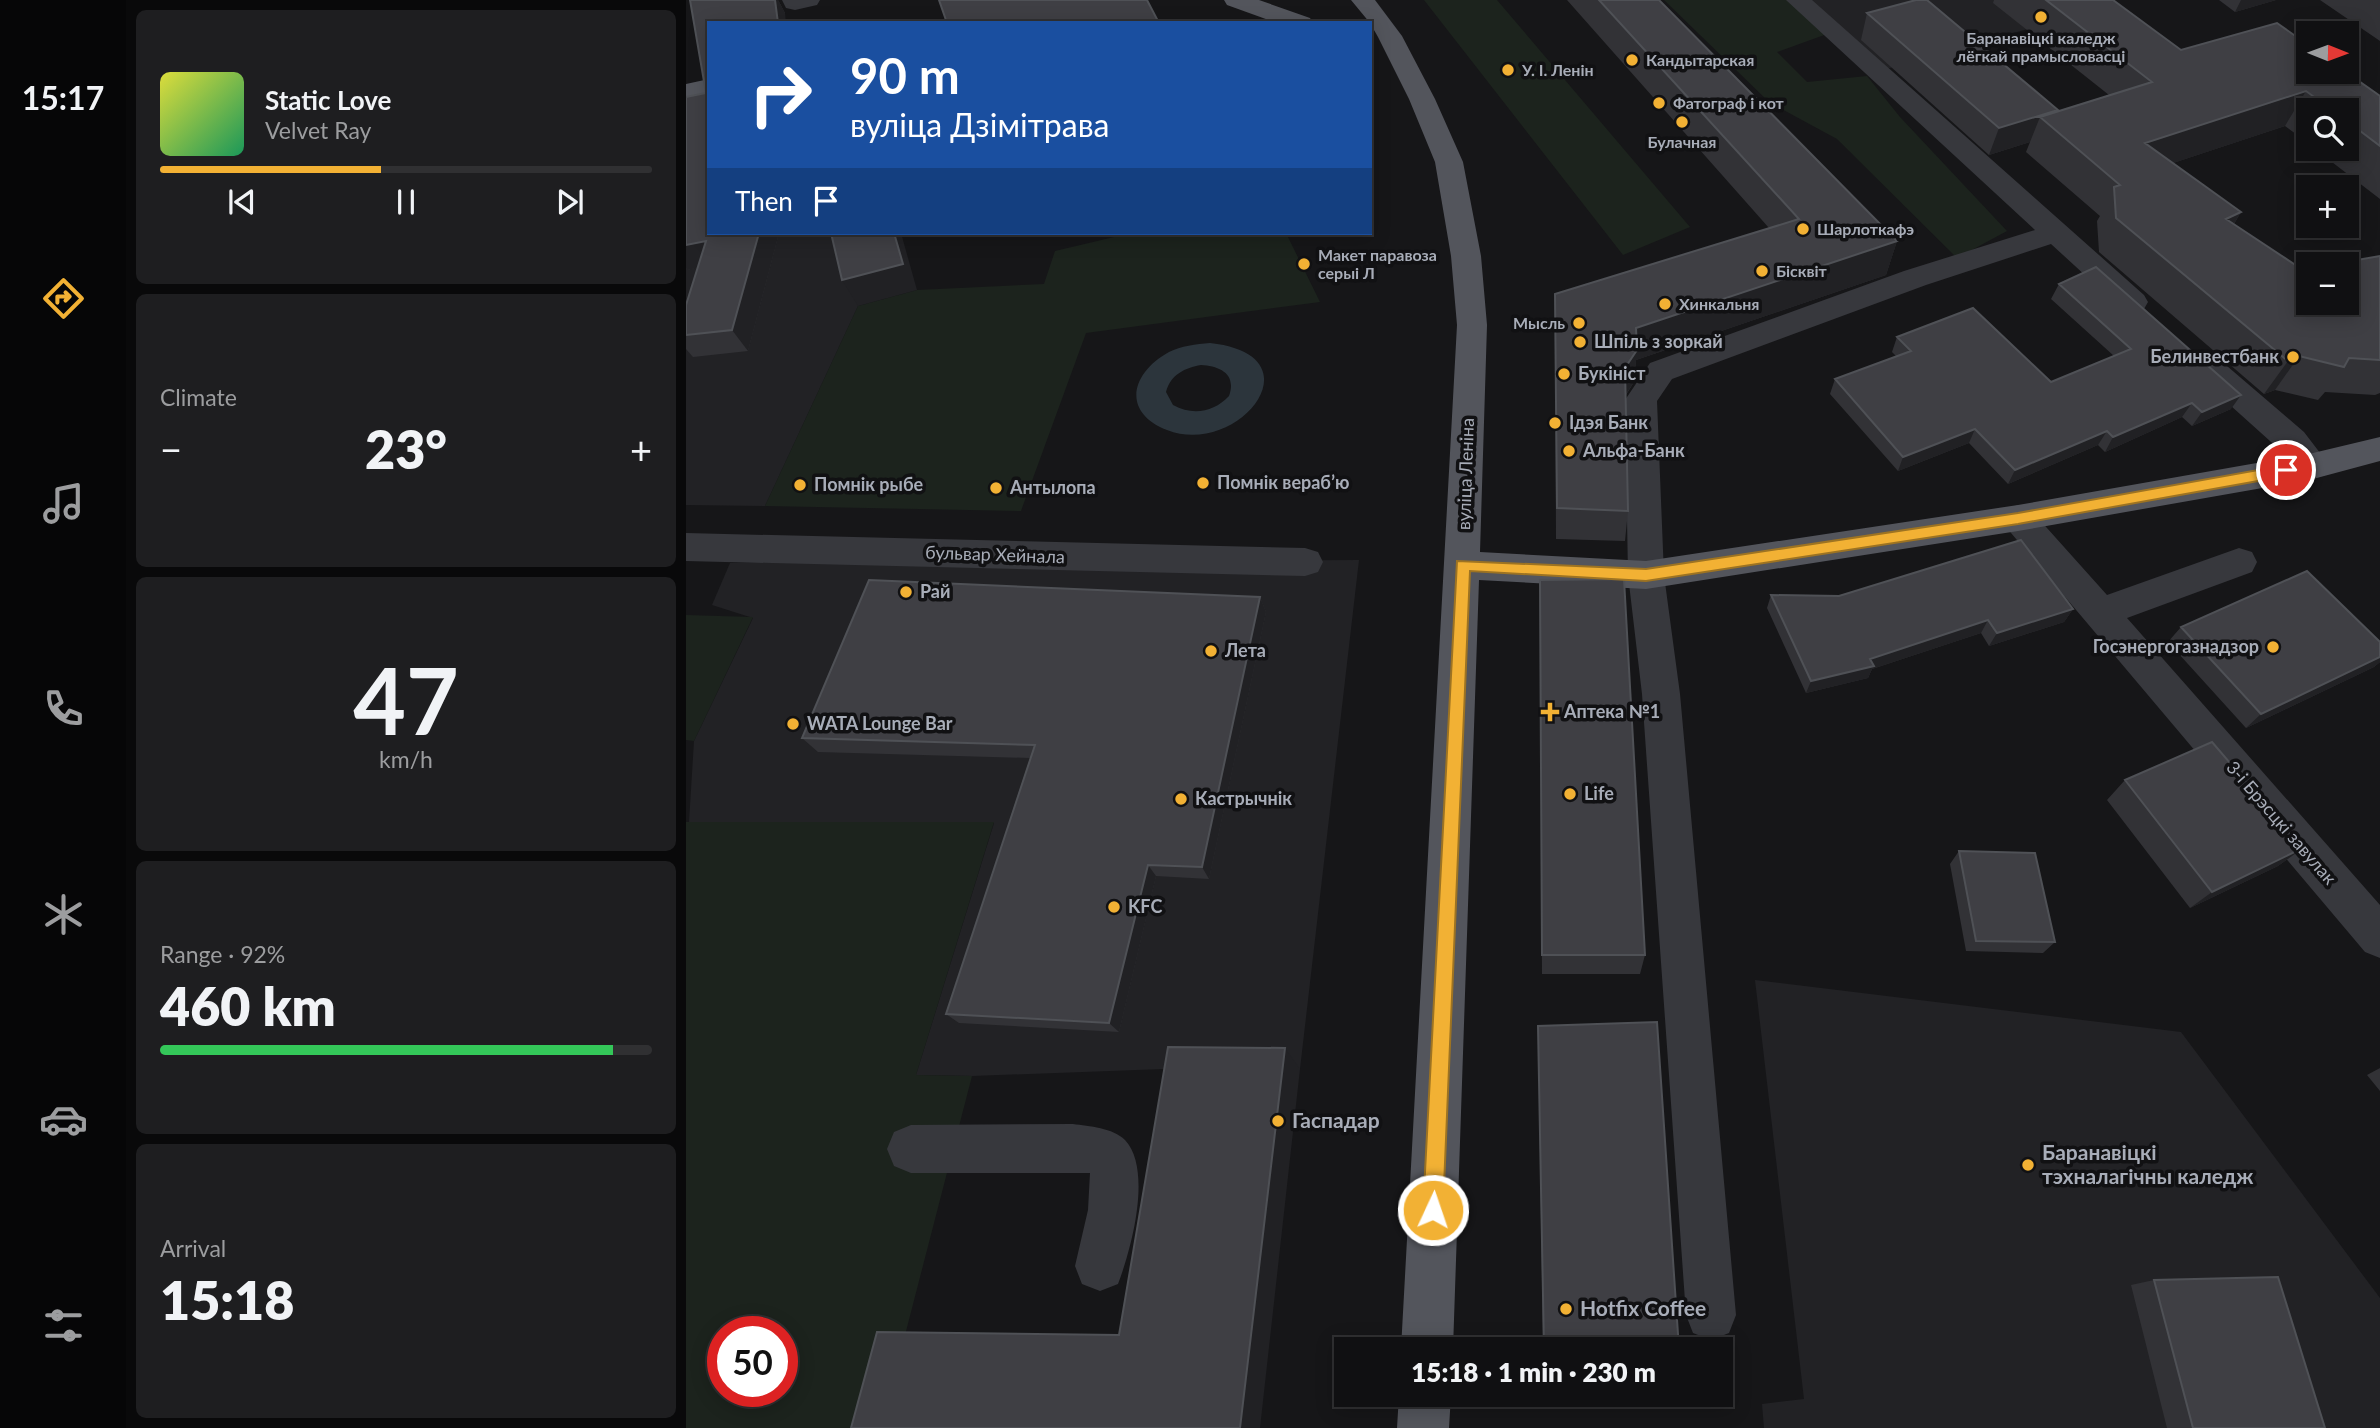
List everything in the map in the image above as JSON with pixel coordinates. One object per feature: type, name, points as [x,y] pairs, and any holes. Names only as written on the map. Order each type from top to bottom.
[{"type":"main road","points":[[1236,0],[1295,21]]},
{"type":"main road","name":"вуліца Леніна","points":[[1363,0],[1390,36],[1422,99],[1449,162],[1466,256],[1472,325],[1428,1337]]},
{"type":"main road","points":[[1381,69],[1422,99]]},
{"type":"main road","points":[[686,92],[707,87]]},
{"type":"main road","points":[[1462,565],[1646,575],[2018,518],[2313,466],[2380,449]]},
{"type":"main road","points":[[1423,1428],[1424,1407]]},
{"type":"street","points":[[794,0],[795,3],[808,0]]},
{"type":"street","points":[[1798,0],[2155,322]]},
{"type":"street","points":[[1710,1315],[1706,1231],[1663,722],[1646,575],[1641,400],[1661,371],[1905,268],[2055,233]]},
{"type":"street","points":[[2186,348],[2292,441],[2313,466]]},
{"type":"street","name":"3-і Брэсцкі завулак","points":[[2018,518],[2380,937]]},
{"type":"street","name":"бульвар Хейнала","points":[[686,547],[1305,562]]},
{"type":"street","points":[[2099,612],[2239,562]]},
{"type":"street","points":[[911,1149],[1073,1148],[1095,1150],[1109,1157],[1115,1166],[1115,1190],[1100,1266]]},
{"type":"shaded area","points":[[1424,0],[1497,0],[1690,227],[1623,255]]},
{"type":"shaded area","points":[[1664,0],[1790,0],[1827,34],[1777,52],[1807,82],[1867,76],[1900,117],[2007,231],[1957,258],[1837,139],[1769,102]]},
{"type":"shaded area","points":[[1806,0],[2072,0],[2035,27],[1883,70]]},
{"type":"shaded area","points":[[686,186],[707,229],[707,235],[840,235],[858,306],[765,506],[686,505]]},
{"type":"shaded area","points":[[1123,235],[1287,235],[1320,302],[1086,333],[1021,511],[765,506],[858,306],[917,290],[1044,284],[1055,251]]},
{"type":"shaded area","points":[[1210,343],[1243,351],[1260,366],[1264,383],[1257,402],[1241,418],[1219,430],[1194,435],[1167,430],[1152,422],[1137,403],[1136,392],[1146,371],[1169,352]],"holes":[[[1208,366],[1220,369],[1229,377],[1229,396],[1217,406],[1203,411],[1173,405],[1166,392],[1175,376],[1189,368]]]},
{"type":"shaded area","points":[[1359,560],[1300,1069],[1190,1068],[972,1076],[916,1075],[994,823],[689,822],[694,741],[753,618],[712,605],[730,563]]},
{"type":"shaded area","points":[[686,615],[753,617],[694,741],[686,740]]},
{"type":"shaded area","points":[[686,822],[994,822],[916,1075],[972,1076],[881,1428],[686,1428]]},
{"type":"shaded area","name":"Баранавіцкі тэхналагічны каледж","points":[[1755,980],[2181,1032],[2380,1298],[2380,1428],[1764,1428],[1762,1404],[1804,1399]]},
{"type":"building","points":[[690,0],[775,0],[778,21],[707,21],[707,235],[758,235],[732,330],[686,335],[686,305],[706,241],[686,245],[686,97],[706,93]]},
{"type":"building","points":[[939,0],[1147,0],[1158,21],[946,21]]},
{"type":"building","points":[[1599,0],[1659,0],[1897,241],[1636,328],[1637,350],[1625,368],[1628,511],[1557,508],[1555,294],[1799,219]]},
{"type":"building","points":[[1916,0],[1927,0],[2058,110],[1999,128],[1867,13]]},
{"type":"building","points":[[2046,0],[2113,0],[2181,50],[2277,23],[2296,36],[2296,84],[2359,84],[2359,81],[2380,96],[2380,146],[2359,130],[2359,98],[2316,98],[2306,91],[2145,143],[2241,212],[2226,219],[2296,265],[2296,315],[2359,315],[2359,260],[2380,256],[2380,360],[2349,358],[2344,367],[2299,356],[2288,361],[2116,218],[2114,187],[2120,185],[2040,117],[2152,82]]},
{"type":"building","points":[[831,235],[895,235],[903,264],[842,280]]},
{"type":"building","points":[[2096,267],[2241,395],[2202,412],[2192,403],[2113,437],[2107,431],[2015,470],[1975,429],[1903,457],[1835,379],[1911,351],[1897,337],[1973,308],[2051,382],[2131,349],[2059,284]]},
{"type":"building","points":[[2021,540],[2073,609],[1997,633],[1988,620],[1870,659],[1874,666],[1811,681],[1771,595],[1839,596]]},
{"type":"building","points":[[2307,571],[2380,642],[2380,657],[2261,714],[2181,627]]},
{"type":"building","points":[[1624,579],[1645,955],[1542,955],[1540,580]]},
{"type":"building","points":[[869,580],[1260,597],[1202,867],[1148,865],[1109,1023],[946,1014],[1035,745],[802,738]]},
{"type":"building","points":[[2212,742],[2303,848],[2212,892],[2125,780]]},
{"type":"building","points":[[1959,851],[2035,853],[2055,942],[1976,941]]},
{"type":"building","points":[[1657,1022],[1678,1337],[1544,1337],[1538,1026]]},
{"type":"building","points":[[1168,1047],[1285,1048],[1240,1428],[851,1428],[877,1332],[1119,1335]]},
{"type":"building","points":[[2278,1277],[2325,1428],[2193,1428],[2154,1280]]},
{"type":"building","points":[[1682,1407],[1682,1408],[1545,1408]]},
{"type":"place","name":"Баранавіцкі каледж лёгкай прамысловасці","points":[[2041,17]]},
{"type":"place","name":"Кандытарская","points":[[1632,60]]},
{"type":"place","name":"У. І. Ленін","points":[[1508,70]]},
{"type":"place","name":"Фатограф і кот","points":[[1659,103]]},
{"type":"place","name":"Булачная","points":[[1682,122]]},
{"type":"place","name":"Шарлоткафэ","points":[[1803,229]]},
{"type":"place","name":"Макет паравоза серыі Л","points":[[1304,264]]},
{"type":"place","name":"Бісквіт","points":[[1762,271]]},
{"type":"place","name":"Хинкальня","points":[[1665,304]]},
{"type":"place","name":"Мысль","points":[[1579,323]]},
{"type":"place","name":"Шпіль з зоркай","points":[[1580,342]]},
{"type":"place","name":"Белинвестбанк","points":[[2293,357]]},
{"type":"place","name":"Букініст","points":[[1564,374]]},
{"type":"place","name":"Ідэя Банк","points":[[1555,423]]},
{"type":"place","name":"Альфа-Банк","points":[[1569,451]]},
{"type":"place","name":"Помнік верабʼю","points":[[1203,483]]},
{"type":"place","name":"Помнік рыбе","points":[[800,485]]},
{"type":"place","name":"Антылопа","points":[[996,488]]},
{"type":"place","name":"Рай","points":[[906,592]]},
{"type":"place","name":"Госэнергогазнадзор","points":[[2273,647]]},
{"type":"place","name":"Лета","points":[[1211,651]]},
{"type":"place","name":"Аптека №1","points":[[1550,712]]},
{"type":"place","name":"WATA Lounge Bar","points":[[793,724]]},
{"type":"place","name":"Life","points":[[1570,794]]},
{"type":"place","name":"Кастрычнік","points":[[1181,799]]},
{"type":"place","name":"KFC","points":[[1114,907]]},
{"type":"place","name":"Гаспадар","points":[[1278,1121]]},
{"type":"place","name":"Баранавіцкі тэхналагічны каледж","points":[[2028,1165]]},
{"type":"place","name":"Hotfix Coffee","points":[[1566,1309]]},
{"type":"route","points":[[1433,1210],[1462,565],[1646,575],[2018,518],[2286,470]]}]
